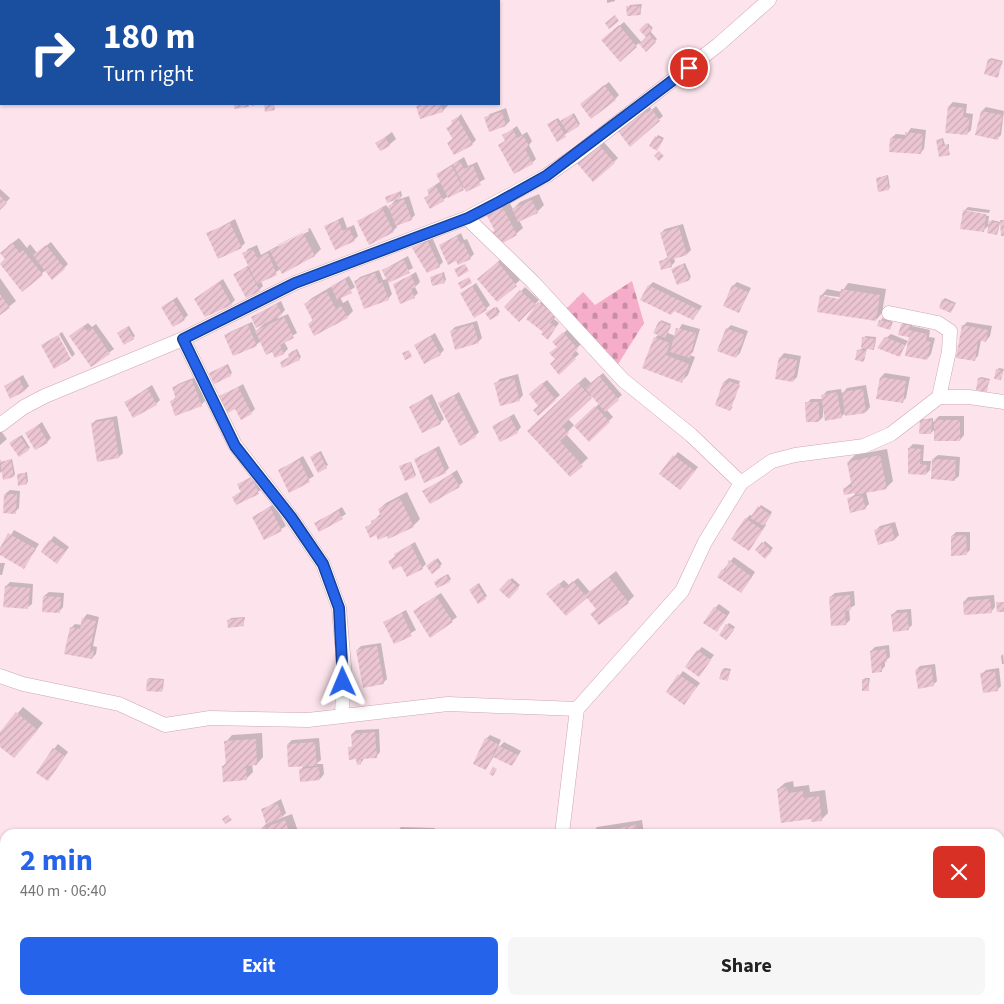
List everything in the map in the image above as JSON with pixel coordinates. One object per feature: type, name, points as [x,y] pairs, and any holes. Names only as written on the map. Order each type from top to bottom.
[{"type":"street","points":[[0,425],[24,407],[45,396],[183,339],[295,283],[468,218],[546,176],[718,45],[769,0]]},
{"type":"street","points":[[468,218],[533,282],[623,380],[690,436],[741,484]]},
{"type":"street","points":[[889,313],[938,323],[950,331],[949,350],[939,397]]},
{"type":"street","points":[[183,339],[235,446],[291,517],[323,564],[339,608],[344,666],[342,715]]},
{"type":"street","points":[[563,829],[577,709],[682,591],[705,542],[741,484],[772,462],[795,455],[864,446],[892,434],[939,397],[970,397],[1004,402]]},
{"type":"street","points":[[0,676],[23,684],[119,704],[165,724],[210,718],[308,720],[448,704],[577,709]]},
{"type":"green space","points":[[632,281],[644,323],[615,369],[566,309],[583,292],[595,305]]},
{"type":"building","points":[[626,6],[640,6],[641,15],[627,16]]},
{"type":"building","points":[[615,15],[619,21],[609,29],[605,23]]},
{"type":"building","points":[[646,23],[652,30],[649,34],[656,42],[646,52],[639,44],[646,37],[639,30]]},
{"type":"building","points":[[619,25],[637,47],[620,62],[601,40]]},
{"type":"building","points":[[988,59],[1002,62],[998,78],[984,74]]},
{"type":"building","points":[[604,85],[616,100],[591,119],[580,104]]},
{"type":"building","points":[[234,105],[249,105],[249,107],[234,109]]},
{"type":"building","points":[[264,105],[274,105],[275,110],[265,112]]},
{"type":"building","points":[[441,105],[443,112],[420,119],[416,106]]},
{"type":"building","points":[[948,106],[964,108],[963,117],[970,118],[967,135],[945,133]]},
{"type":"building","points":[[645,109],[647,113],[652,109],[660,121],[630,147],[617,130]]},
{"type":"building","points":[[981,111],[1003,115],[998,140],[975,135]]},
{"type":"building","points":[[502,112],[506,126],[489,132],[484,117]]},
{"type":"building","points":[[572,114],[579,126],[568,133],[560,121]]},
{"type":"building","points":[[457,117],[473,145],[454,155],[447,143],[453,139],[446,128],[453,124],[451,121]]},
{"type":"building","points":[[556,119],[566,137],[557,142],[547,124]]},
{"type":"building","points":[[513,129],[517,138],[523,135],[529,146],[525,149],[533,164],[514,174],[498,145],[505,141],[502,135]]},
{"type":"building","points":[[905,132],[923,134],[921,154],[889,152],[890,138],[905,139]]},
{"type":"building","points":[[655,136],[663,140],[657,151],[649,146]]},
{"type":"building","points":[[385,137],[390,146],[380,151],[375,143]]},
{"type":"building","points":[[942,139],[943,146],[948,145],[950,155],[939,157],[936,140]]},
{"type":"building","points":[[596,142],[615,163],[593,182],[575,161]]},
{"type":"building","points":[[659,151],[664,156],[659,161],[654,156]]},
{"type":"building","points":[[460,161],[464,169],[473,165],[481,185],[466,192],[453,164]]},
{"type":"building","points":[[452,166],[464,190],[448,198],[436,174]]},
{"type":"building","points":[[887,176],[889,190],[878,192],[876,178]]},
{"type":"building","points":[[435,185],[444,201],[430,209],[424,198],[429,195],[427,190]]},
{"type":"building","points":[[399,192],[401,198],[387,203],[385,197]]},
{"type":"building","points":[[0,196],[7,203],[0,210]]},
{"type":"building","points":[[404,199],[412,220],[396,226],[388,206]]},
{"type":"building","points":[[532,200],[538,213],[518,222],[512,209]]},
{"type":"building","points":[[502,206],[517,235],[498,246],[491,232],[495,231],[486,214]]},
{"type":"building","points":[[382,208],[394,232],[369,245],[357,221]]},
{"type":"building","points":[[963,210],[986,214],[984,232],[960,229]]},
{"type":"building","points":[[338,220],[343,231],[349,228],[355,241],[335,250],[324,226]]},
{"type":"building","points":[[1000,220],[1004,220],[1004,236],[1001,236]]},
{"type":"building","points":[[989,221],[999,223],[997,235],[987,233]]},
{"type":"building","points":[[230,223],[242,248],[218,259],[206,233]]},
{"type":"building","points":[[679,227],[687,255],[670,260],[672,267],[661,270],[659,261],[668,259],[660,233]]},
{"type":"building","points":[[303,233],[315,256],[282,274],[270,251]]},
{"type":"building","points":[[457,236],[460,243],[463,242],[471,259],[458,265],[456,261],[448,265],[439,245]]},
{"type":"building","points":[[427,240],[440,267],[427,273],[412,248]]},
{"type":"building","points":[[12,243],[20,253],[23,250],[43,275],[22,292],[0,264],[5,259],[0,253]]},
{"type":"building","points":[[46,245],[65,269],[52,280],[33,255]]},
{"type":"building","points":[[253,249],[257,258],[268,253],[277,275],[257,284],[242,253]]},
{"type":"building","points":[[404,260],[410,273],[388,283],[382,270]]},
{"type":"building","points":[[498,262],[517,286],[497,302],[477,279]]},
{"type":"building","points":[[465,264],[469,271],[458,277],[454,269]]},
{"type":"building","points":[[683,264],[690,280],[677,285],[671,269]]},
{"type":"building","points":[[247,267],[260,291],[246,298],[233,274]]},
{"type":"building","points":[[375,273],[379,284],[382,282],[389,300],[364,309],[354,281]]},
{"type":"building","points":[[442,273],[445,283],[432,286],[430,277]]},
{"type":"building","points":[[411,275],[416,287],[411,289],[415,298],[400,304],[393,284]]},
{"type":"building","points":[[469,277],[472,283],[461,289],[458,283]]},
{"type":"building","points":[[345,279],[352,293],[337,300],[331,286]]},
{"type":"building","points":[[219,282],[232,305],[205,317],[194,299]]},
{"type":"building","points":[[648,285],[699,310],[693,320],[674,311],[671,315],[640,300]]},
{"type":"building","points":[[732,285],[748,292],[739,313],[723,306]]},
{"type":"building","points":[[472,286],[487,310],[474,318],[460,293]]},
{"type":"building","points":[[841,289],[880,295],[876,321],[817,312],[820,295],[839,299]]},
{"type":"building","points":[[520,290],[536,305],[519,322],[504,307]]},
{"type":"building","points":[[327,292],[336,309],[341,306],[348,318],[314,336],[308,324],[313,321],[304,304]]},
{"type":"building","points":[[0,294],[10,308],[0,315]]},
{"type":"building","points":[[942,299],[955,304],[951,313],[939,308]]},
{"type":"building","points":[[173,300],[185,320],[173,327],[161,307]]},
{"type":"building","points":[[538,302],[556,315],[550,323],[556,327],[548,340],[541,334],[543,332],[526,319]]},
{"type":"building","points":[[277,304],[282,315],[256,328],[251,317]]},
{"type":"building","points":[[495,307],[499,315],[490,320],[485,313]]},
{"type":"building","points":[[284,317],[294,338],[280,345],[284,354],[275,358],[272,352],[266,355],[255,331]]},
{"type":"building","points":[[879,320],[892,323],[890,330],[877,326]]},
{"type":"building","points":[[659,321],[671,326],[665,338],[653,333]]},
{"type":"building","points":[[473,324],[479,343],[455,350],[450,331]]},
{"type":"building","points":[[901,324],[910,325],[909,330],[927,334],[926,341],[931,342],[927,360],[905,356],[909,337],[898,335]]},
{"type":"building","points":[[248,325],[257,346],[233,356],[224,335]]},
{"type":"building","points":[[962,325],[988,330],[986,342],[978,340],[975,361],[956,358]]},
{"type":"building","points":[[83,326],[87,331],[92,327],[110,354],[91,367],[69,336]]},
{"type":"building","points":[[127,327],[134,339],[124,345],[117,333]]},
{"type":"building","points":[[676,328],[696,333],[690,358],[670,352]]},
{"type":"building","points":[[726,328],[745,335],[736,358],[717,351]]},
{"type":"building","points":[[563,332],[578,349],[572,355],[576,359],[559,375],[550,364],[555,359],[549,353],[557,347],[552,342]]},
{"type":"building","points":[[58,335],[71,359],[54,369],[41,345]]},
{"type":"building","points":[[430,336],[441,355],[424,364],[414,345]]},
{"type":"building","points":[[654,337],[670,343],[666,355],[689,364],[682,383],[642,368]]},
{"type":"building","points":[[862,337],[875,339],[874,350],[861,348]]},
{"type":"building","points":[[885,337],[905,345],[900,357],[877,348]]},
{"type":"building","points":[[296,350],[300,360],[282,368],[280,362],[289,357],[288,354]]},
{"type":"building","points":[[409,350],[412,357],[405,360],[402,353]]},
{"type":"building","points":[[857,350],[866,351],[864,362],[855,360]]},
{"type":"building","points":[[779,357],[797,360],[793,382],[775,379]]},
{"type":"building","points":[[226,365],[231,376],[214,384],[209,373]]},
{"type":"building","points":[[996,369],[1003,371],[1001,380],[994,379]]},
{"type":"building","points":[[599,376],[619,400],[605,412],[585,388]]},
{"type":"building","points":[[880,377],[906,381],[903,403],[876,399]]},
{"type":"building","points":[[19,378],[25,391],[10,399],[4,386]]},
{"type":"building","points":[[514,378],[520,401],[500,406],[494,383]]},
{"type":"building","points":[[978,378],[989,380],[987,392],[976,390]]},
{"type":"building","points":[[192,380],[202,406],[175,416],[170,401],[176,399],[172,387]]},
{"type":"building","points":[[729,381],[740,385],[730,411],[715,405],[723,382],[728,384]]},
{"type":"building","points":[[542,383],[556,400],[538,416],[533,410],[538,406],[529,394]]},
{"type":"building","points":[[578,383],[592,398],[562,426],[569,433],[560,441],[583,466],[570,477],[527,431]]},
{"type":"building","points":[[238,387],[252,414],[241,420],[235,409],[228,413],[219,396]]},
{"type":"building","points":[[148,389],[157,405],[133,418],[124,402]]},
{"type":"building","points":[[863,389],[866,413],[845,416],[842,392]]},
{"type":"building","points":[[837,392],[842,418],[825,421],[821,395]]},
{"type":"building","points":[[454,395],[476,437],[460,446],[438,403]]},
{"type":"building","points":[[427,397],[441,424],[422,433],[409,407]]},
{"type":"building","points":[[805,402],[819,402],[819,422],[806,422]]},
{"type":"building","points":[[595,406],[610,422],[589,442],[574,426]]},
{"type":"building","points":[[510,417],[518,433],[500,442],[492,426]]},
{"type":"building","points":[[113,419],[119,458],[97,462],[91,423]]},
{"type":"building","points":[[920,419],[932,420],[931,434],[919,434]]},
{"type":"building","points":[[934,420],[960,420],[960,441],[934,441]]},
{"type":"building","points":[[38,425],[48,443],[35,450],[25,433]]},
{"type":"building","points":[[20,436],[29,450],[19,457],[9,443]]},
{"type":"building","points":[[908,448],[921,449],[920,464],[927,465],[926,475],[908,474]]},
{"type":"building","points":[[435,449],[446,473],[424,483],[414,459]]},
{"type":"building","points":[[319,452],[327,468],[318,473],[310,457]]},
{"type":"building","points":[[673,455],[695,471],[680,490],[659,474]]},
{"type":"building","points":[[880,455],[887,489],[855,495],[854,493],[844,495],[843,488],[852,487],[847,462]]},
{"type":"building","points":[[299,459],[310,482],[289,493],[278,470]]},
{"type":"building","points":[[932,459],[956,460],[955,481],[931,479]]},
{"type":"building","points":[[11,460],[14,477],[3,480],[0,462]]},
{"type":"building","points":[[410,462],[415,477],[405,481],[399,466]]},
{"type":"building","points":[[25,473],[27,484],[18,486],[17,474]]},
{"type":"building","points":[[452,474],[460,487],[430,504],[422,491]]},
{"type":"building","points":[[252,477],[259,494],[236,505],[232,497],[241,493],[237,484]]},
{"type":"building","points":[[4,494],[17,494],[16,514],[3,513]]},
{"type":"building","points":[[862,495],[866,509],[850,513],[847,498]]},
{"type":"building","points":[[400,498],[414,527],[388,539],[387,536],[378,540],[376,535],[370,538],[365,527],[372,524],[371,521],[381,516],[378,509]]},
{"type":"building","points":[[758,506],[771,515],[764,526],[750,518]]},
{"type":"building","points":[[270,507],[282,531],[264,540],[252,517]]},
{"type":"building","points":[[338,510],[343,519],[319,532],[314,523]]},
{"type":"building","points":[[745,518],[763,530],[749,551],[731,539]]},
{"type":"building","points":[[891,525],[895,540],[878,545],[874,530]]},
{"type":"building","points":[[8,533],[36,549],[24,569],[0,555],[0,548]]},
{"type":"building","points":[[966,535],[967,555],[951,556],[951,536]]},
{"type":"building","points":[[49,540],[66,551],[57,564],[41,552]]},
{"type":"building","points":[[762,542],[772,551],[765,559],[755,550]]},
{"type":"building","points":[[411,545],[423,569],[407,577],[401,566],[393,570],[388,561],[395,557],[394,554]]},
{"type":"building","points":[[435,559],[441,567],[432,574],[426,566]]},
{"type":"building","points":[[729,560],[752,577],[741,593],[717,577],[722,569],[725,571]]},
{"type":"building","points":[[446,575],[450,582],[437,588],[434,582]]},
{"type":"building","points":[[609,577],[629,603],[599,625],[590,614],[596,609],[587,598],[566,616],[546,594],[559,583],[564,589],[573,581],[585,595]]},
{"type":"building","points":[[509,579],[519,588],[509,599],[499,590]]},
{"type":"building","points":[[477,584],[486,599],[478,604],[469,590]]},
{"type":"building","points":[[5,586],[30,588],[28,609],[3,607]]},
{"type":"building","points":[[850,595],[851,610],[845,611],[846,625],[831,626],[829,597]]},
{"type":"building","points":[[43,596],[61,597],[60,613],[42,612]]},
{"type":"building","points":[[436,596],[453,622],[430,638],[413,611]]},
{"type":"building","points":[[990,599],[992,613],[964,615],[963,601]]},
{"type":"building","points":[[996,602],[1004,602],[1004,612],[997,612]]},
{"type":"building","points":[[714,607],[727,616],[717,632],[703,623]]},
{"type":"building","points":[[907,612],[909,630],[893,632],[891,614]]},
{"type":"building","points":[[402,613],[412,636],[394,644],[383,622]]},
{"type":"building","points":[[82,618],[96,621],[90,650],[94,651],[92,659],[64,654],[70,627],[80,629]]},
{"type":"building","points":[[243,618],[244,626],[228,628],[227,620]]},
{"type":"building","points":[[726,624],[734,630],[726,640],[719,635]]},
{"type":"building","points":[[377,646],[384,684],[363,688],[356,650]]},
{"type":"building","points":[[886,649],[887,662],[881,663],[882,672],[872,673],[870,651]]},
{"type":"building","points":[[697,650],[711,660],[699,677],[685,667]]},
{"type":"building","points":[[931,667],[934,686],[918,689],[915,670]]},
{"type":"building","points":[[722,669],[730,671],[728,681],[719,679]]},
{"type":"building","points":[[995,671],[998,691],[983,693],[980,673]]},
{"type":"building","points":[[678,674],[697,687],[684,705],[666,692]]},
{"type":"building","points":[[147,679],[163,680],[162,692],[146,691]]},
{"type":"building","points":[[862,679],[868,679],[869,691],[862,691]]},
{"type":"building","points":[[16,712],[38,730],[14,758],[0,747],[0,732]]},
{"type":"building","points":[[375,732],[377,758],[361,759],[361,764],[357,765],[356,759],[349,760],[348,747],[352,747],[351,734]]},
{"type":"building","points":[[485,738],[498,744],[486,770],[473,764]]},
{"type":"building","points":[[256,739],[257,765],[246,766],[247,780],[223,782],[222,766],[226,766],[224,741]]},
{"type":"building","points":[[315,742],[317,766],[288,767],[287,744]]},
{"type":"building","points":[[499,746],[518,755],[512,766],[493,757]]},
{"type":"building","points":[[53,748],[65,756],[48,781],[36,773]]},
{"type":"building","points":[[319,767],[320,780],[300,782],[299,769]]},
{"type":"building","points":[[493,767],[497,769],[493,776],[489,774]]},
{"type":"building","points":[[787,787],[788,793],[803,791],[803,798],[819,796],[822,821],[811,822],[811,819],[781,823],[777,789]]},
{"type":"building","points":[[277,803],[283,818],[266,824],[261,809]]},
{"type":"building","points":[[228,815],[232,820],[225,824],[222,819]]},
{"type":"building","points":[[285,820],[288,829],[261,829]]},
{"type":"building","points":[[636,825],[636,829],[614,829]]},
{"type":"route","points":[[343,682],[344,666],[339,608],[323,564],[291,517],[235,446],[183,339],[295,283],[468,218],[499,202],[546,176],[689,68]]}]
